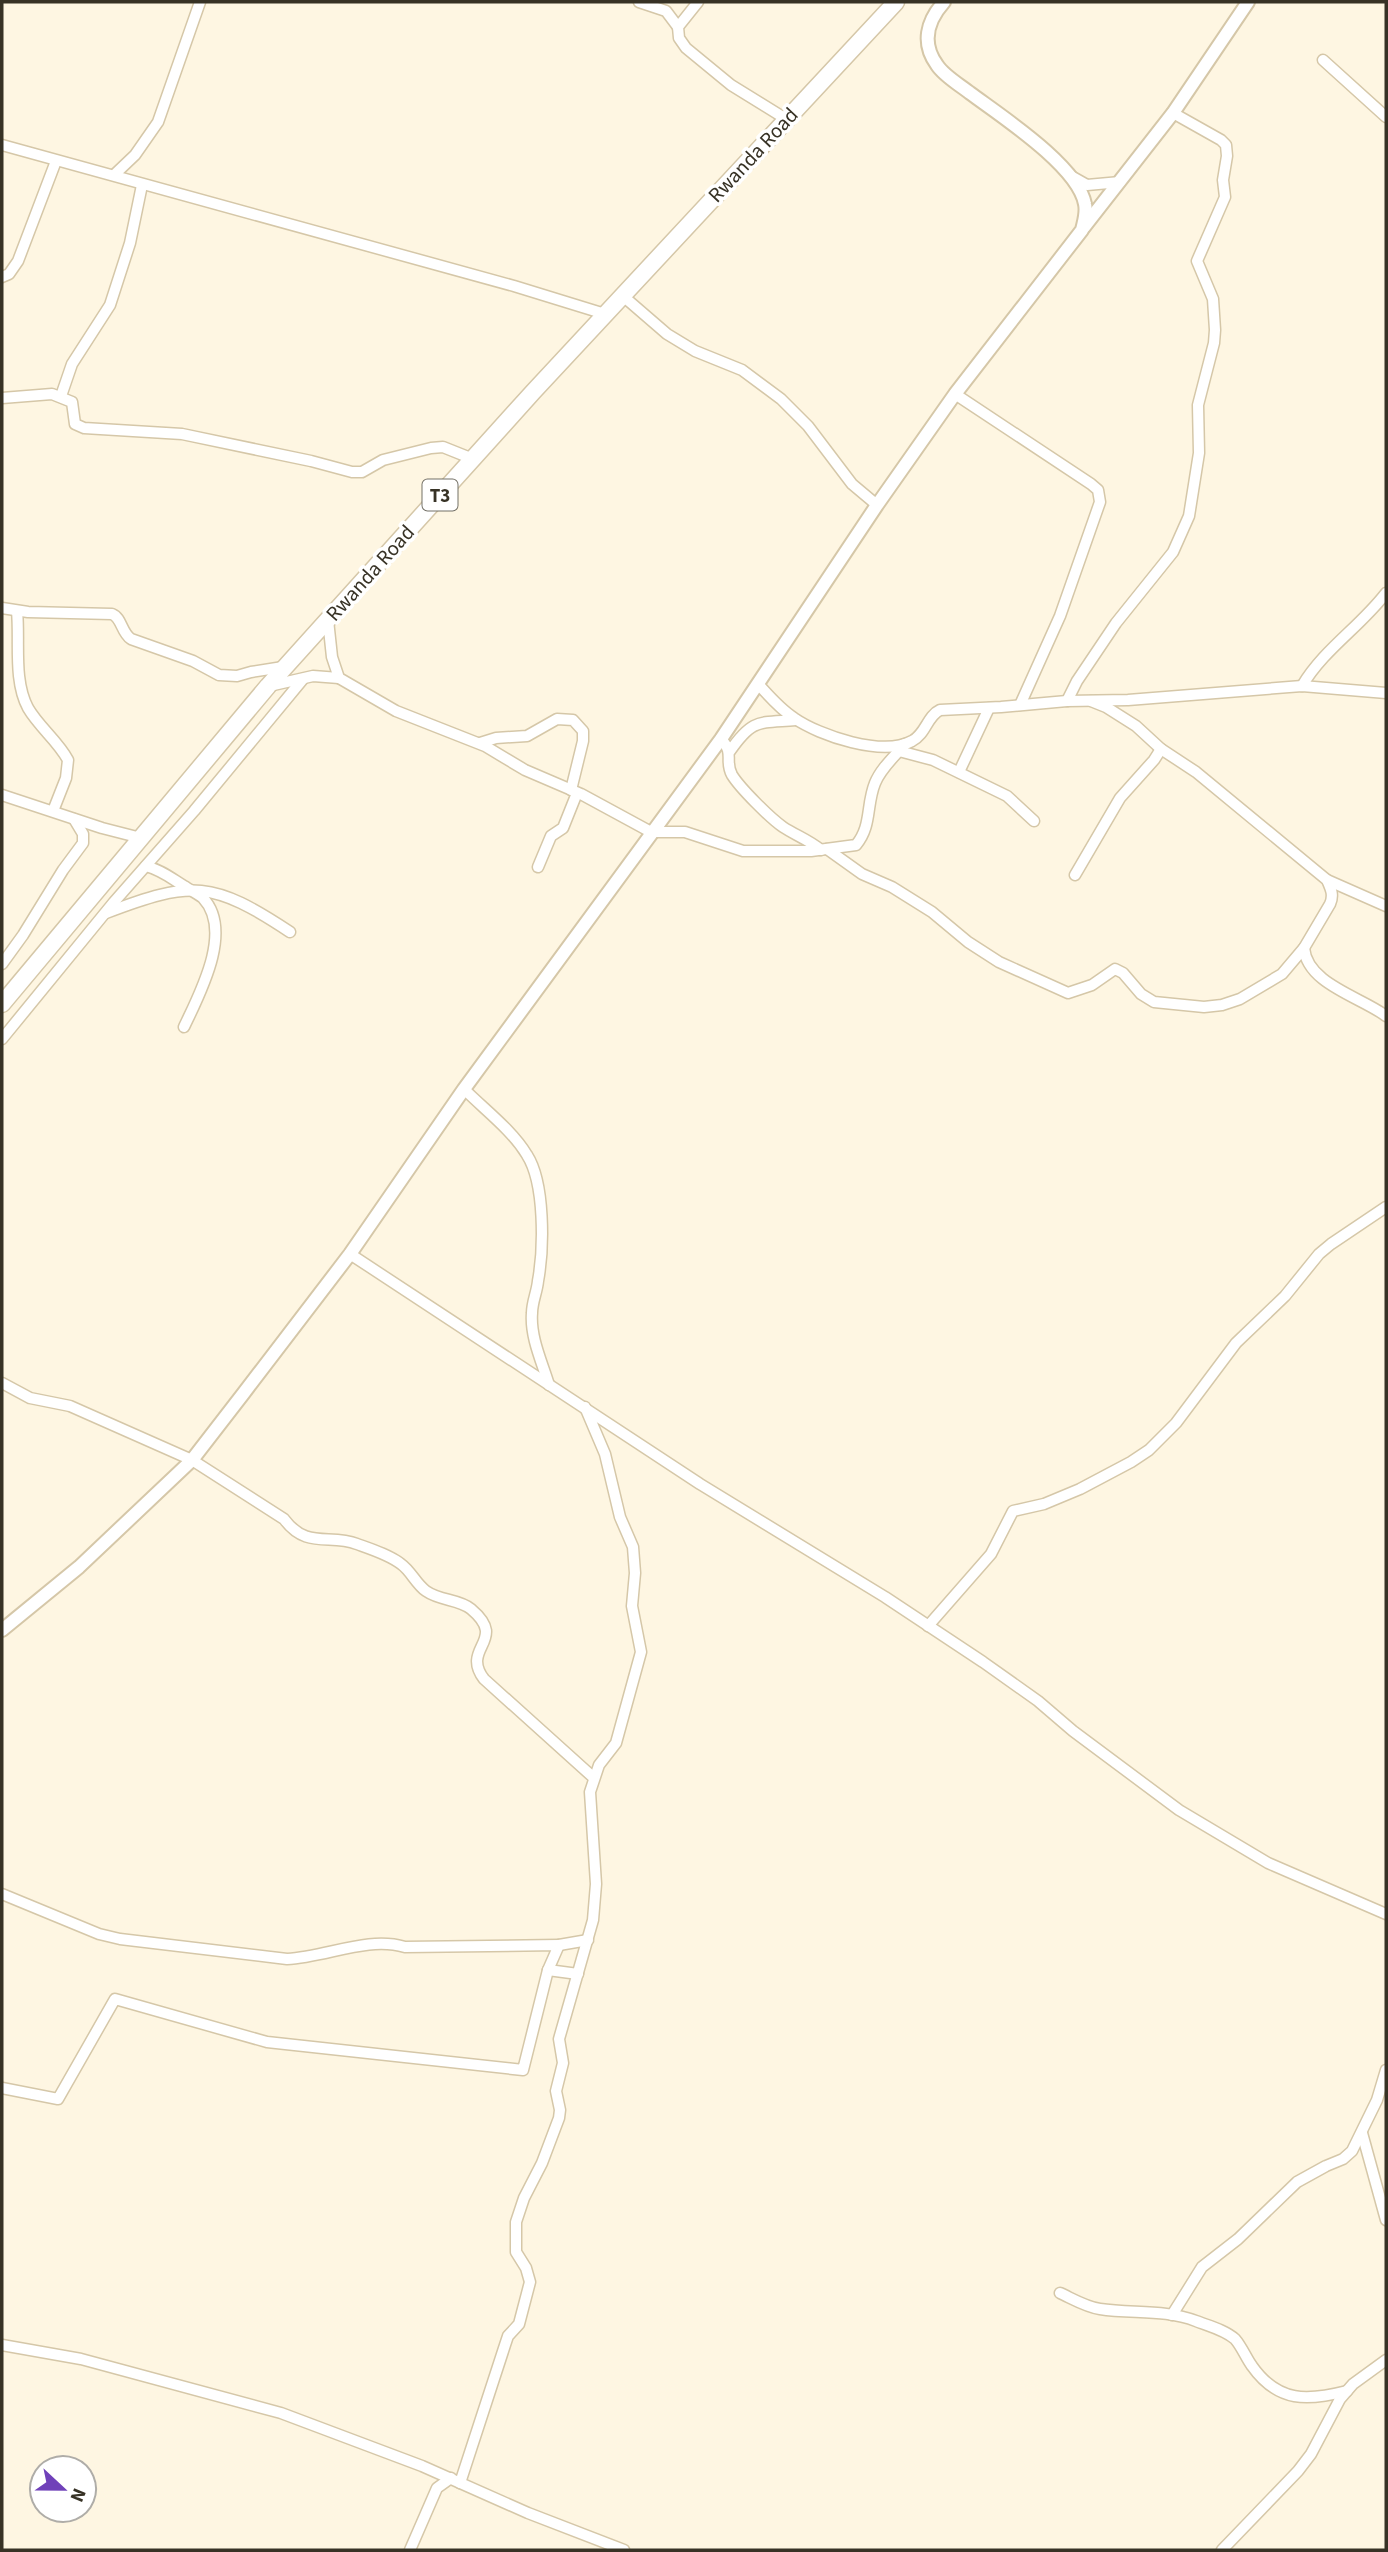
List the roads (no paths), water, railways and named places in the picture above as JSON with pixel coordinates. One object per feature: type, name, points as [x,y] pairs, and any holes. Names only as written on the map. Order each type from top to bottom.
[{"type":"highway","name":"Rwanda Road","points":[[2,1004],[268,687],[473,459],[896,2]]},
{"type":"street","points":[[114,175],[135,155],[158,122],[200,2]]},
{"type":"street","points":[[639,2],[666,11],[678,27],[679,38],[686,48],[731,85],[786,119]]},
{"type":"street","points":[[678,27],[698,2]]},
{"type":"street","points":[[944,2],[929,24],[927,33],[927,43],[938,67],[1009,121],[1069,174],[1087,185],[1121,181]]},
{"type":"street","points":[[2,1630],[79,1567],[192,1460],[350,1254],[464,1089],[759,685],[877,505],[955,394],[1173,113],[1248,2]]},
{"type":"street","points":[[1323,60],[1386,117]]},
{"type":"street","points":[[1067,701],[1077,681],[1116,623],[1173,552],[1185,529],[1192,500],[1200,442],[1198,405],[1215,330],[1213,299],[1197,261],[1223,205],[1227,156],[1226,145],[1221,140],[1173,113]]},
{"type":"street","points":[[2,145],[514,286],[606,314]]},
{"type":"street","points":[[2,277],[9,274],[18,261],[56,161]]},
{"type":"street","points":[[1069,174],[1083,196],[1086,207],[1082,230]]},
{"type":"street","points":[[61,396],[72,364],[110,306],[130,243],[142,184]]},
{"type":"street","points":[[623,296],[667,334],[695,351],[743,370],[781,399],[808,426],[852,484],[877,505]]},
{"type":"street","points":[[2,398],[38,394],[61,396],[72,402],[75,424],[84,428],[182,434],[352,472],[362,472],[383,460],[430,448],[443,447],[473,459]]},
{"type":"street","points":[[955,394],[996,424],[1091,484],[1100,496],[1060,616],[1020,705]]},
{"type":"street","points":[[1302,686],[1323,656],[1366,617],[1386,593]]},
{"type":"street","points":[[2,608],[16,611],[112,614],[118,617],[125,634],[131,639],[193,661],[219,675],[237,676],[287,666]]},
{"type":"street","points":[[16,611],[22,692],[34,718],[68,760],[66,778],[53,811]]},
{"type":"street","points":[[328,620],[332,657],[339,678]]},
{"type":"street","points":[[268,687],[321,675],[339,678],[396,711],[480,743],[525,770],[574,791],[651,832],[685,832],[743,851],[824,850],[856,845],[867,826],[874,784],[879,774],[902,747],[924,732],[933,715],[940,710],[1140,699],[1302,686],[1386,693]]},
{"type":"street","points":[[2,1039],[303,679]]},
{"type":"street","points":[[759,685],[796,720],[824,733],[876,747],[902,747],[933,760],[1013,799],[1034,821]]},
{"type":"street","points":[[1091,701],[1125,718],[1161,749],[1196,772],[1326,880],[1384,901]]},
{"type":"street","points":[[959,772],[989,708]]},
{"type":"street","points":[[480,743],[496,738],[527,736],[557,719],[573,720],[583,730],[574,791],[563,828],[551,836],[538,867]]},
{"type":"street","points":[[730,751],[744,731],[756,724],[796,720]]},
{"type":"street","points":[[721,739],[730,751],[731,773],[779,825],[862,874],[892,887],[932,912],[968,942],[999,962],[1068,993],[1086,988],[1115,969],[1123,973],[1135,990],[1154,1002],[1204,1007],[1222,1006],[1240,999],[1282,974],[1304,948],[1333,898],[1326,880]]},
{"type":"street","points":[[1075,876],[1120,797],[1161,749]]},
{"type":"street","points":[[2,795],[141,838]]},
{"type":"street","points":[[2,964],[83,843],[83,834],[74,819]]},
{"type":"street","points":[[146,866],[160,870],[203,899],[212,916],[216,938],[211,964],[184,1027]]},
{"type":"street","points":[[106,913],[143,898],[167,892],[208,891],[231,897],[252,907],[290,932]]},
{"type":"street","points":[[1304,948],[1307,962],[1319,976],[1337,989],[1370,1004],[1386,1016]]},
{"type":"street","points":[[464,1089],[515,1138],[528,1156],[536,1177],[541,1237],[539,1280],[532,1312],[532,1327],[549,1385]]},
{"type":"street","points":[[928,1626],[991,1554],[1013,1511],[1044,1504],[1080,1489],[1149,1450],[1184,1413],[1236,1343],[1285,1297],[1319,1254],[1386,1207]]},
{"type":"street","points":[[350,1254],[700,1484],[928,1626],[1038,1701],[1073,1731],[1179,1810],[1268,1863],[1386,1914]]},
{"type":"street","points":[[2,1383],[30,1398],[69,1406],[192,1460],[284,1519],[291,1528],[310,1538],[353,1542],[400,1562],[427,1592],[464,1604],[481,1619],[488,1633],[476,1658],[480,1674],[594,1779]]},
{"type":"street","points":[[410,2550],[437,2488],[456,2481],[508,2336],[519,2324],[528,2293],[529,2276],[516,2252],[516,2222],[559,2118],[560,2107],[556,2091],[563,2063],[558,2041],[594,1913],[596,1884],[589,1798],[599,1765],[616,1743],[640,1652],[632,1606],[635,1573],[633,1547],[620,1517],[605,1454],[585,1407]]},
{"type":"street","points":[[2,1894],[99,1934],[120,1939],[288,1959],[313,1958],[363,1944],[396,1944],[405,1947],[559,1945],[588,1940]]},
{"type":"street","points":[[2,2088],[58,2099],[115,1999],[267,2042],[523,2070],[548,1970],[559,1945]]},
{"type":"street","points":[[548,1970],[578,1975]]},
{"type":"street","points":[[1172,2315],[1202,2267],[1238,2239],[1297,2182],[1343,2159],[1352,2151],[1377,2100],[1386,2070]]},
{"type":"street","points":[[1362,2133],[1386,2220]]},
{"type":"street","points":[[1060,2293],[1098,2309],[1192,2319],[1232,2337],[1266,2383],[1276,2390],[1297,2397],[1311,2398],[1348,2390]]},
{"type":"street","points":[[2,2345],[81,2359],[256,2405],[456,2481],[528,2513],[624,2550]]},
{"type":"street","points":[[1222,2550],[1298,2471],[1311,2454],[1329,2417],[1353,2384],[1386,2360]]}]
